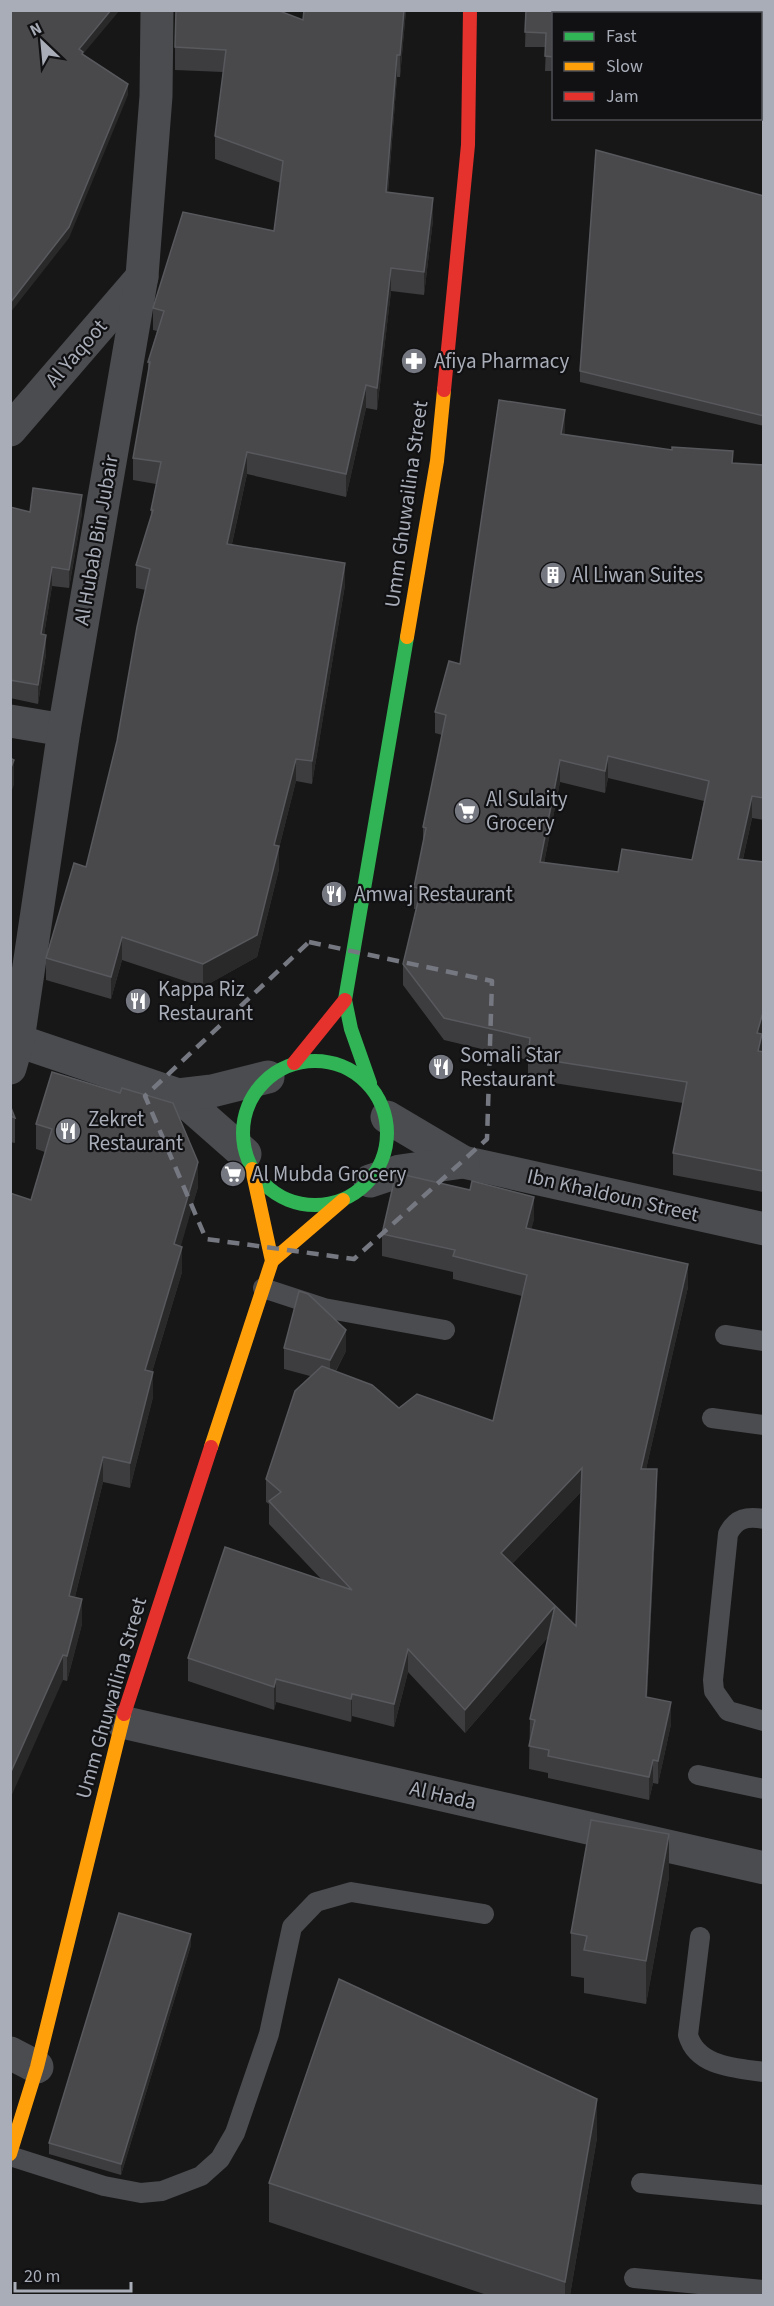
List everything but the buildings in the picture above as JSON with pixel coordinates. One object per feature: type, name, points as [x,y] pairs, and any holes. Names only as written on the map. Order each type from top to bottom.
[{"type":"street","name":"Al Hubab Bin Jubair","points":[[13,1049],[64,730],[142,276],[156,96],[157,10]]},
{"type":"street","name":"Umm Ghuwailina Street","points":[[370,1083],[351,1029],[345,1000],[437,461],[468,145],[470,10]]},
{"type":"street","name":"Al Yaqoot","points":[[10,430],[142,276]]},
{"type":"street","points":[[10,721],[64,730]]},
{"type":"street","name":"Umm Ghuwailina Street","points":[[281,1070],[345,1000]]},
{"type":"street","points":[[13,1049],[178,1095],[212,1091],[281,1070],[322,1060],[348,1067],[370,1083],[381,1100],[387,1117],[386,1151],[370,1181],[343,1200],[272,1261],[243,1126],[250,1099],[281,1070]]},
{"type":"street","points":[[178,1095],[249,1162],[269,1189],[292,1202],[317,1206],[343,1200]]},
{"type":"street","name":"Ibn Khaldoun Street","points":[[387,1117],[463,1162],[764,1229]]},
{"type":"street","name":"Ibn Khaldoun Street","points":[[370,1181],[400,1170],[463,1162]]},
{"type":"street","name":"Umm Ghuwailina Street","points":[[10,2155],[24,2060],[122,1722],[272,1261]]},
{"type":"street","name":"Al Hada","points":[[122,1722],[764,1868]]},
{"type":"lane","points":[[263,1288],[324,1308],[445,1330]]},
{"type":"lane","points":[[725,1335],[764,1341]]},
{"type":"lane","points":[[712,1418],[764,1425]]},
{"type":"lane","points":[[764,1519],[745,1518],[732,1527],[728,1534],[713,1680],[714,1691],[728,1711],[764,1721]]},
{"type":"lane","points":[[698,1775],[764,1789]]},
{"type":"lane","points":[[10,2155],[104,2186],[141,2193],[162,2191],[201,2176],[220,2158],[235,2133],[269,2034],[292,1927],[316,1902],[351,1892],[484,1914]]},
{"type":"lane","points":[[700,1937],[688,2035],[691,2044],[703,2059],[764,2072]]},
{"type":"lane","points":[[641,2183],[764,2195]]},
{"type":"lane","points":[[634,2278],[764,2290]]},
{"type":"highlighted area","points":[[309,942],[492,981],[487,1139],[354,1259],[206,1239],[145,1096]]},
{"type":"traffic: fast","points":[[370,1083],[351,1029],[345,1000],[407,637]]},
{"type":"traffic: fast","points":[[315,1061],[343,1066],[366,1082],[382,1105],[387,1133],[382,1161],[366,1184],[343,1200],[315,1205],[287,1200],[264,1184],[248,1161],[243,1133],[248,1105],[264,1082],[287,1066],[315,1061]]},
{"type":"traffic: slow","points":[[407,637],[437,461],[444,390]]},
{"type":"traffic: slow","points":[[211,1447],[272,1261],[252,1169]]},
{"type":"traffic: slow","points":[[272,1261],[343,1200]]},
{"type":"traffic: slow","points":[[10,2154],[37,2067],[124,1714]]},
{"type":"traffic: jam","points":[[444,390],[468,145],[470,10]]},
{"type":"traffic: jam","points":[[294,1063],[345,1000]]},
{"type":"traffic: jam","points":[[124,1714],[211,1447]]},
{"type":"place","name":"Afiya Pharmacy","points":[[414,361]]},
{"type":"place","name":"Al Liwan Suites","points":[[553,575]]},
{"type":"place","name":"Al Sulaity Grocery","points":[[467,811]]},
{"type":"place","name":"Amwaj Restaurant","points":[[334,894]]},
{"type":"place","name":"Kappa Riz Restaurant","points":[[138,1001]]},
{"type":"place","name":"Somali Star Restaurant","points":[[441,1067]]},
{"type":"place","name":"Zekret Restaurant","points":[[68,1131]]},
{"type":"place","name":"Al Mubda Grocery","points":[[233,1174]]}]
